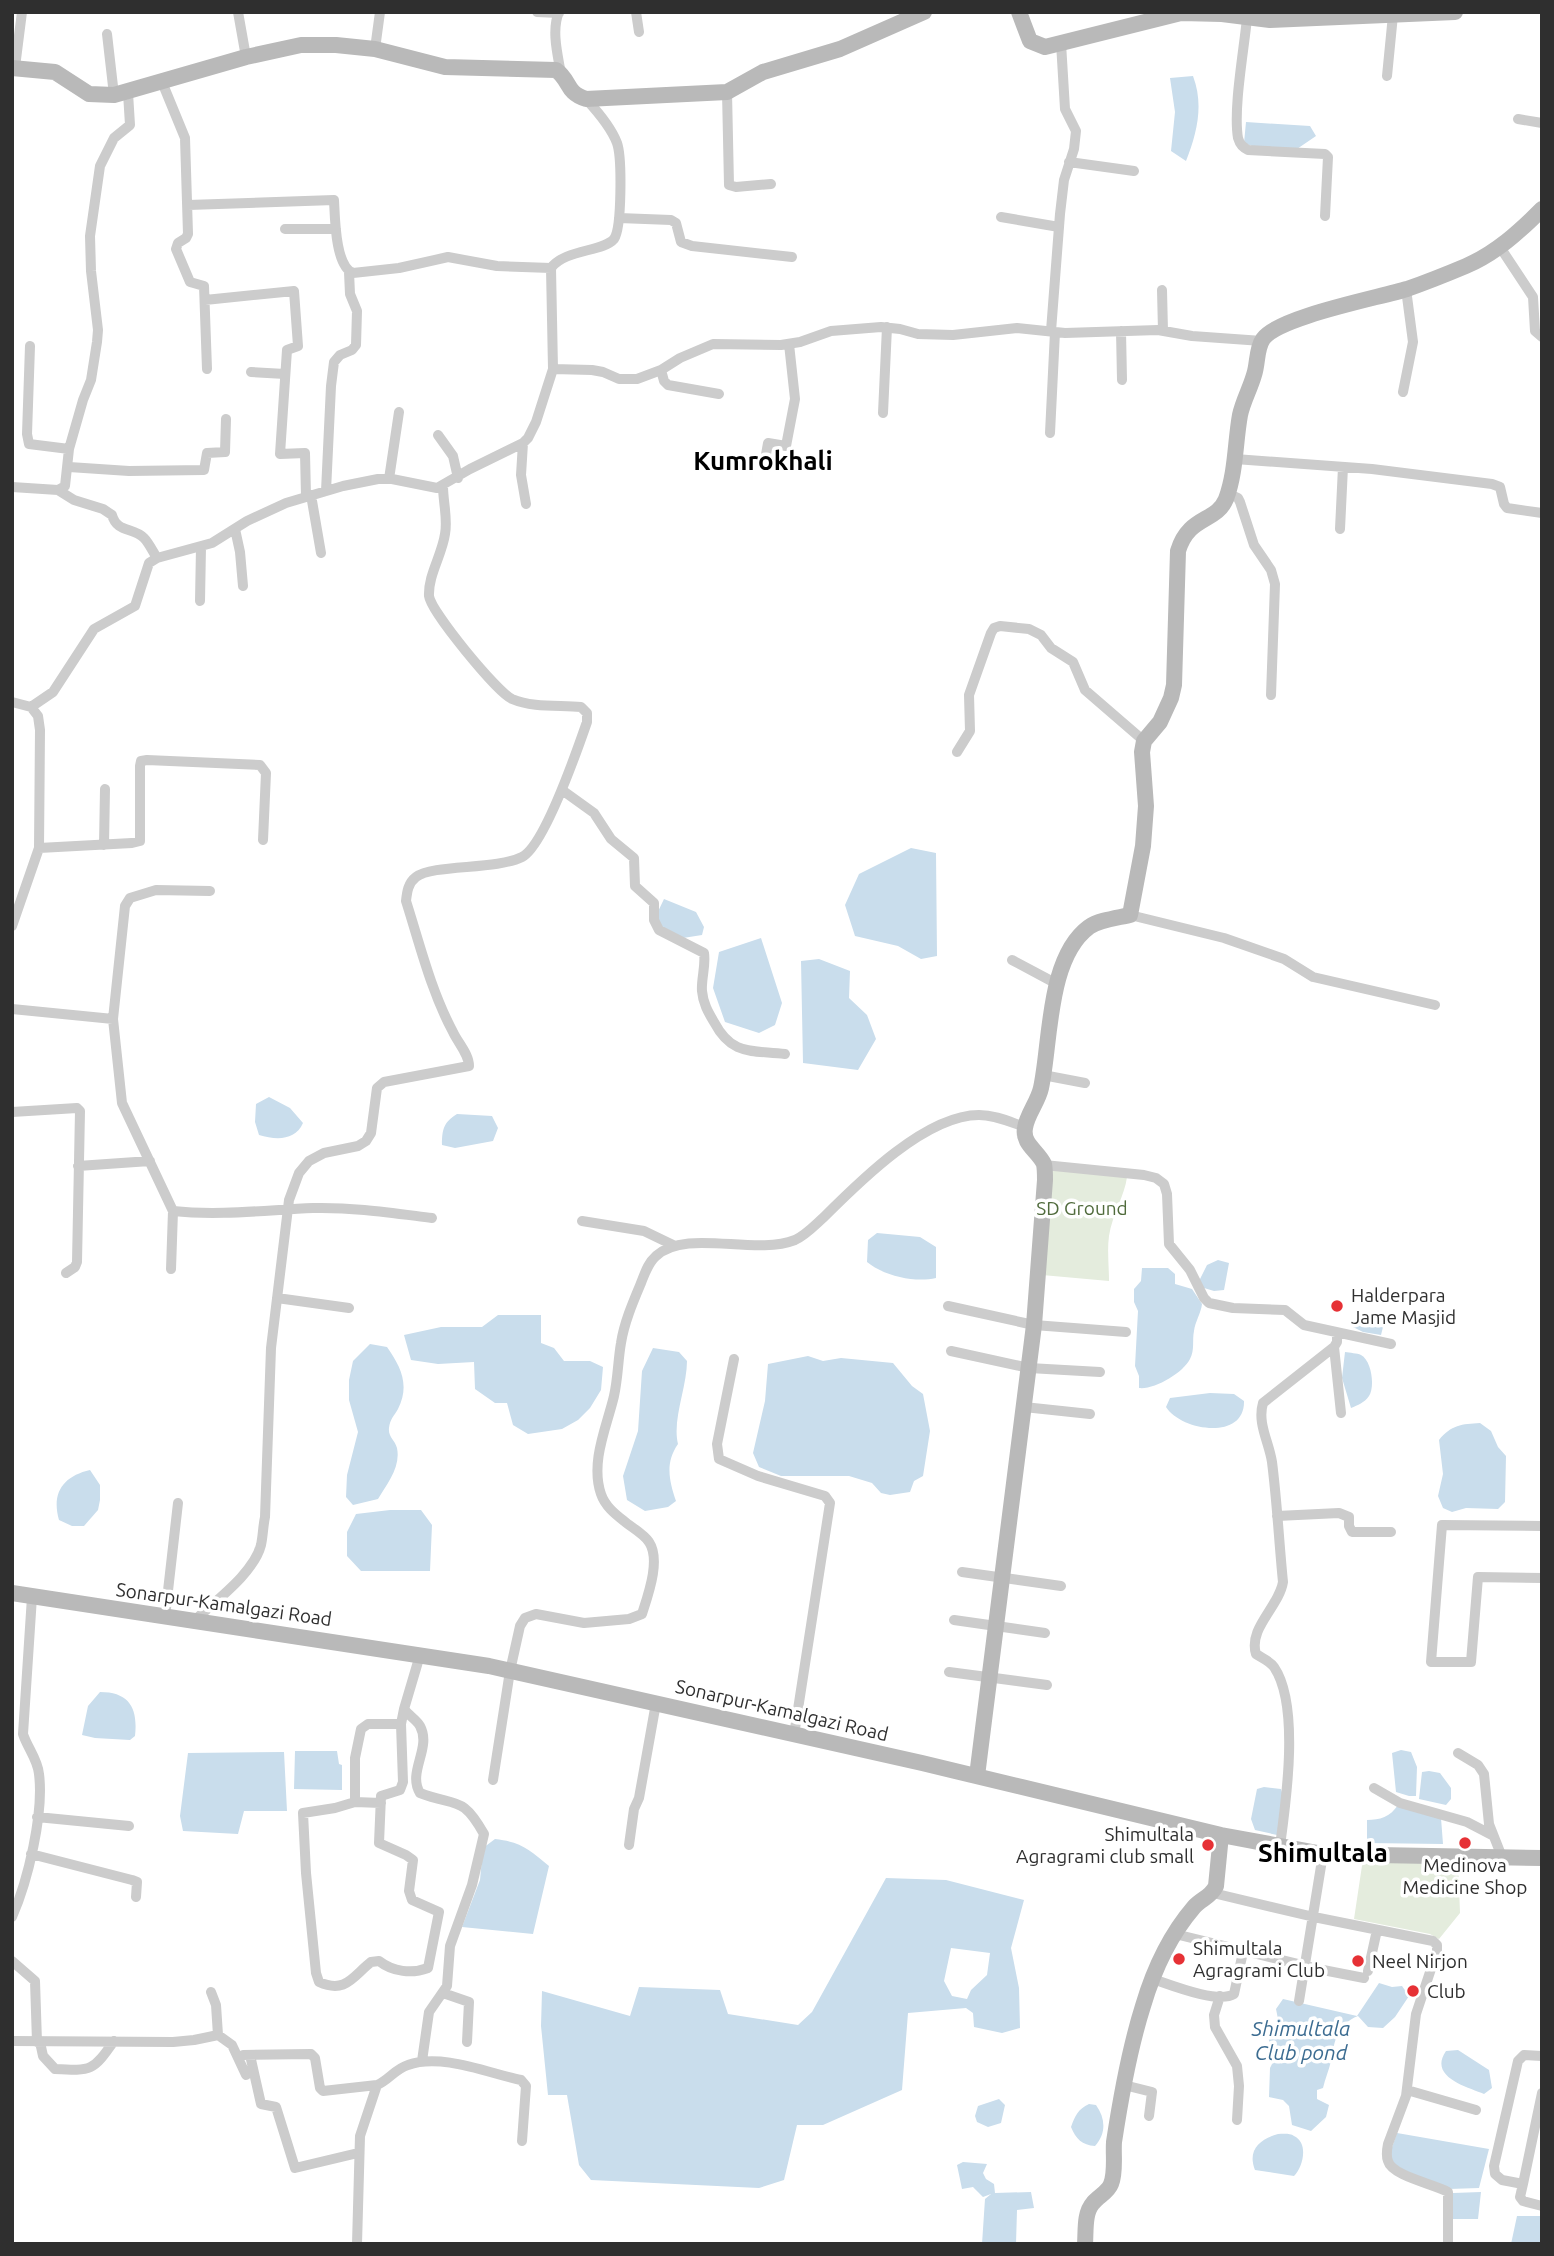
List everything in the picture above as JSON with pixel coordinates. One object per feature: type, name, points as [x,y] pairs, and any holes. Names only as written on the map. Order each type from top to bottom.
[{"type":"street","points":[[22,12],[14,67],[55,72],[89,94],[121,94],[246,57],[301,45],[375,49],[437,66],[556,70],[570,90],[586,99],[601,117],[617,144],[619,218],[613,240],[559,260],[551,268],[553,369],[536,422],[523,443],[470,469],[443,486],[429,488],[388,479],[326,491],[270,510],[201,547],[157,558],[149,563],[145,570],[135,606],[94,629],[53,692],[32,707]]},
{"type":"street","points":[[238,12],[246,57]]},
{"type":"street","points":[[375,49],[380,12]]},
{"type":"street","points":[[537,12],[559,13],[556,32],[561,74]]},
{"type":"street","points":[[636,12],[639,32]]},
{"type":"street","points":[[586,99],[727,92],[763,72],[840,49],[924,12]]},
{"type":"street","points":[[1019,12],[1030,41],[1045,47],[1174,15],[1222,13],[1270,20],[1455,12]]},
{"type":"street","points":[[1387,76],[1393,15]]},
{"type":"street","points":[[1247,18],[1238,140],[1242,147],[1248,150],[1328,156],[1325,216]]},
{"type":"street","points":[[58,490],[65,486],[69,449],[91,380],[97,342],[90,236],[100,166],[114,138],[130,125],[107,34]]},
{"type":"street","points":[[1050,433],[1059,227],[1064,180],[1074,149],[1076,131],[1065,108],[1060,43]]},
{"type":"street","points":[[162,82],[185,138],[188,236],[177,243],[176,249],[190,282],[204,286],[207,369]]},
{"type":"street","points":[[727,92],[729,185],[736,187],[771,184]]},
{"type":"street","points":[[1518,119],[1542,123]]},
{"type":"street","points":[[1069,162],[1134,172]]},
{"type":"street","points":[[188,205],[334,200],[336,229],[344,266],[349,272],[350,294],[357,311],[356,345],[334,362],[326,491]]},
{"type":"street","points":[[1130,915],[1145,819],[1142,766],[1144,741],[1160,722],[1173,692],[1178,551],[1182,539],[1198,522],[1218,511],[1227,493],[1241,414],[1254,378],[1262,341],[1269,333],[1293,323],[1406,289],[1468,265],[1500,247],[1542,209]]},
{"type":"street","points":[[1001,217],[1059,227]]},
{"type":"street","points":[[619,218],[671,220],[676,223],[681,242],[692,246],[792,257]]},
{"type":"street","points":[[285,229],[336,229]]},
{"type":"street","points":[[1500,247],[1533,297],[1535,331],[1542,337]]},
{"type":"street","points":[[349,272],[399,268],[448,257],[497,265],[551,268]]},
{"type":"street","points":[[1403,392],[1413,342],[1406,289]]},
{"type":"street","points":[[1162,290],[1163,331]]},
{"type":"street","points":[[205,300],[294,291],[298,346],[287,350],[280,454],[305,453],[309,496],[321,553]]},
{"type":"street","points":[[553,369],[598,371],[627,380],[661,370],[713,344],[789,344],[831,331],[887,327],[918,334],[953,335],[1017,328],[1053,332],[1163,331],[1262,341]]},
{"type":"street","points":[[883,413],[887,327]]},
{"type":"street","points":[[1121,331],[1122,380]]},
{"type":"street","points":[[720,459],[765,460],[768,443],[786,446],[795,399],[789,344]]},
{"type":"street","points":[[30,346],[27,434],[29,444],[69,449]]},
{"type":"street","points":[[661,370],[664,382],[668,385],[719,394]]},
{"type":"street","points":[[251,372],[285,374]]},
{"type":"street","points":[[388,479],[399,412]]},
{"type":"street","points":[[69,467],[129,471],[204,470],[207,453],[225,452],[226,419]]},
{"type":"street","points":[[438,435],[453,456],[458,478]]},
{"type":"street","points":[[523,443],[521,475],[526,504]]},
{"type":"street","points":[[1235,459],[1343,467],[1496,485],[1502,491],[1507,508],[1542,513]]},
{"type":"street","points":[[1340,529],[1343,467]]},
{"type":"street","points":[[195,1620],[254,1561],[261,1546],[265,1517],[271,1348],[292,1187],[303,1166],[324,1153],[358,1146],[366,1140],[370,1133],[377,1088],[391,1080],[469,1066],[467,1055],[443,1013],[433,987],[406,901],[408,888],[417,876],[508,863],[526,855],[556,806],[587,722],[584,710],[573,706],[521,702],[509,698],[454,636],[431,603],[429,595],[432,578],[445,535],[443,486]]},
{"type":"street","points":[[12,487],[58,490],[74,500],[103,509],[112,515],[114,522],[121,529],[144,537],[157,558]]},
{"type":"street","points":[[1227,493],[1238,498],[1254,545],[1271,570],[1275,584],[1271,695]]},
{"type":"street","points":[[235,529],[243,586]]},
{"type":"street","points":[[200,601],[201,547]]},
{"type":"street","points":[[957,752],[970,731],[971,689],[991,633],[994,628],[1000,626],[1029,629],[1041,635],[1051,648],[1073,662],[1085,690],[1144,741]]},
{"type":"street","points":[[12,702],[32,707],[38,716],[40,730],[38,848],[12,926]]},
{"type":"street","points":[[38,848],[140,841],[139,766],[141,761],[147,760],[260,765],[266,773],[263,840]]},
{"type":"street","points":[[104,845],[105,789]]},
{"type":"street","points":[[562,790],[594,813],[611,839],[634,858],[635,886],[654,903],[654,920],[659,930],[705,953],[703,998],[722,1037],[731,1045],[744,1050],[785,1054]]},
{"type":"street","points":[[172,1269],[173,1212],[122,1103],[113,1018],[127,902],[130,898],[156,890],[211,891]]},
{"type":"street","points":[[977,1776],[1034,1325],[1045,1180],[1044,1165],[1026,1141],[1025,1127],[1041,1090],[1057,984],[1070,950],[1091,925],[1130,915],[1224,938],[1284,959],[1313,977],[1435,1005]]},
{"type":"street","points":[[1012,960],[1057,984]]},
{"type":"street","points":[[12,1009],[113,1018]]},
{"type":"street","points":[[1043,1075],[1085,1083]]},
{"type":"street","points":[[12,1112],[77,1108],[80,1111],[77,1262],[75,1267],[66,1273]]},
{"type":"street","points":[[493,1780],[510,1671],[520,1626],[525,1618],[536,1614],[584,1623],[629,1619],[642,1614],[650,1589],[654,1564],[649,1542],[610,1510],[601,1494],[598,1480],[599,1452],[614,1394],[623,1334],[635,1296],[649,1265],[657,1255],[673,1245],[698,1243],[759,1247],[795,1240],[809,1231],[857,1184],[929,1128],[963,1116],[980,1115],[995,1116],[1025,1127]]},
{"type":"street","points":[[78,1166],[149,1161]]},
{"type":"street","points":[[1044,1165],[1156,1178],[1164,1184],[1167,1194],[1169,1244],[1190,1270],[1209,1303],[1233,1308],[1285,1310],[1304,1325],[1391,1344]]},
{"type":"street","points":[[173,1212],[202,1214],[349,1209],[432,1219]]},
{"type":"street","points":[[582,1221],[644,1231],[673,1245]]},
{"type":"street","points":[[277,1298],[349,1308]]},
{"type":"street","points":[[948,1306],[1034,1325],[1126,1332]]},
{"type":"street","points":[[1280,1846],[1289,1778],[1286,1704],[1276,1670],[1271,1663],[1256,1654],[1253,1644],[1256,1633],[1282,1591],[1283,1581],[1271,1459],[1260,1412],[1263,1404],[1334,1347],[1337,1333]]},
{"type":"street","points":[[1334,1347],[1341,1413]]},
{"type":"street","points":[[951,1351],[1029,1368],[1100,1372]]},
{"type":"street","points":[[734,1359],[717,1444],[719,1459],[749,1473],[825,1496],[830,1503],[794,1735]]},
{"type":"street","points":[[1024,1407],[1090,1414]]},
{"type":"street","points":[[165,1618],[178,1503]]},
{"type":"street","points":[[1277,1516],[1339,1513],[1349,1517],[1352,1532],[1391,1532]]},
{"type":"street","points":[[1542,1526],[1442,1525],[1431,1662],[1471,1662],[1478,1577],[1542,1578]]},
{"type":"street","points":[[962,1572],[1061,1586]]},
{"type":"street","name":"Sonarpur-Kamalgazi Road","points":[[12,1593],[510,1671],[977,1776],[1221,1835],[1324,1854],[1542,1858]]},
{"type":"street","points":[[12,1917],[31,1854],[40,1776],[38,1765],[27,1748],[23,1734],[32,1597]]},
{"type":"street","points":[[954,1620],[1045,1633]]},
{"type":"street","points":[[381,1803],[355,1802],[303,1813],[316,1973],[318,1982],[326,1986],[351,1983],[370,1962],[379,1961],[388,1968],[401,1970],[428,1968],[439,1912],[412,1900],[408,1891],[413,1860],[379,1843],[381,1803],[381,1796],[400,1790],[403,1782],[401,1724],[420,1655]]},
{"type":"street","points":[[949,1672],[1047,1685]]},
{"type":"street","points":[[629,1845],[656,1703]]},
{"type":"street","points":[[404,1710],[415,1719],[422,1732],[423,1753],[417,1766],[417,1787],[421,1793],[465,1807],[472,1812],[484,1834],[472,1885],[450,1946],[447,1986],[429,2012],[422,2061]]},
{"type":"street","points":[[355,1802],[355,1758],[361,1729],[368,1724],[401,1724]]},
{"type":"street","points":[[1458,1753],[1478,1765],[1484,1774],[1489,1824],[1502,1857]]},
{"type":"street","points":[[1374,1788],[1401,1803],[1467,1822],[1492,1835]]},
{"type":"street","points":[[37,1817],[129,1826]]},
{"type":"street","points":[[1085,2244],[1091,2204],[1107,2191],[1112,2181],[1113,2149],[1124,2085],[1133,2042],[1153,1979],[1175,1934],[1195,1905],[1213,1893],[1221,1835]]},
{"type":"street","points":[[31,1854],[137,1882],[136,1897]]},
{"type":"street","points":[[1299,2001],[1324,1854]]},
{"type":"street","points":[[1213,1893],[1433,1941],[1437,1945],[1416,2014],[1407,2090],[1388,2144],[1388,2162],[1395,2171],[1448,2192],[1448,2244]]},
{"type":"street","points":[[1175,1934],[1306,1966],[1366,1974],[1377,1930]]},
{"type":"street","points":[[1153,1979],[1194,1992],[1229,1997],[1234,1994],[1243,1952]]},
{"type":"street","points":[[12,1961],[35,1981],[39,2042],[43,2056],[55,2069],[85,2070],[99,2063],[114,2040]]},
{"type":"street","points":[[211,1992],[216,2005],[218,2035]]},
{"type":"street","points":[[443,1993],[469,2002],[467,2042]]},
{"type":"street","points":[[1220,1996],[1214,2021],[1237,2066],[1237,2120]]},
{"type":"street","points":[[12,2041],[186,2042],[218,2035],[232,2045],[246,2075]]},
{"type":"street","points":[[237,2055],[312,2054],[323,2091],[377,2085],[395,2071],[422,2061],[453,2063],[524,2082],[522,2140]]},
{"type":"street","points":[[250,2055],[261,2104],[276,2107],[295,2168],[358,2153]]},
{"type":"street","points":[[1523,2184],[1502,2180],[1495,2174],[1494,2166],[1518,2060],[1524,2055],[1542,2056]]},
{"type":"street","points":[[357,2244],[360,2136],[377,2085]]},
{"type":"street","points":[[1124,2085],[1152,2092],[1149,2116]]},
{"type":"street","points":[[1407,2090],[1476,2110]]},
{"type":"street","points":[[1542,2093],[1520,2197],[1523,2201],[1542,2206]]},
{"type":"green space","name":"SD Ground","points":[[1048,1168],[1127,1177],[1109,1236],[1109,1281],[1042,1275]]},
{"type":"green space","points":[[1363,1859],[1458,1860],[1460,1913],[1439,1939],[1430,1934],[1354,1919]]},
{"type":"water","points":[[1193,76],[1199,108],[1186,161],[1171,151],[1175,112],[1170,78]]},
{"type":"water","points":[[1246,122],[1310,126],[1316,136],[1294,151],[1260,149],[1244,143]]},
{"type":"water","points":[[911,848],[936,853],[937,956],[921,959],[898,946],[855,936],[845,905],[859,874]]},
{"type":"water","points":[[664,899],[696,912],[704,927],[702,935],[683,938],[653,922]]},
{"type":"water","points":[[761,938],[782,1003],[775,1025],[759,1033],[725,1022],[713,988],[719,952]]},
{"type":"water","points":[[819,959],[850,971],[849,998],[867,1015],[876,1039],[858,1070],[803,1063],[801,961]]},
{"type":"water","points":[[269,1097],[290,1108],[303,1123],[300,1129],[284,1138],[259,1135],[255,1122],[256,1104]]},
{"type":"water","points":[[457,1114],[492,1116],[498,1128],[493,1141],[455,1148],[442,1145],[445,1126]]},
{"type":"water","points":[[877,1233],[920,1237],[936,1247],[936,1278],[919,1280],[900,1277],[867,1262],[868,1240]]},
{"type":"water","points":[[1218,1260],[1229,1263],[1224,1290],[1204,1288],[1199,1281],[1207,1265]]},
{"type":"water","points":[[1142,1268],[1168,1268],[1175,1274],[1175,1284],[1192,1289],[1202,1304],[1193,1334],[1190,1359],[1175,1375],[1152,1386],[1139,1388],[1139,1376],[1135,1366],[1138,1311],[1134,1302],[1134,1289],[1141,1281]]},
{"type":"water","points":[[1372,1313],[1383,1327],[1381,1335],[1363,1332],[1351,1326],[1356,1314]]},
{"type":"water","points":[[498,1315],[541,1315],[541,1343],[554,1348],[564,1361],[590,1361],[603,1367],[601,1390],[590,1408],[578,1420],[562,1429],[528,1434],[513,1425],[507,1403],[495,1403],[475,1389],[474,1362],[438,1364],[411,1360],[404,1335],[441,1327],[482,1327]]},
{"type":"water","points":[[370,1344],[387,1347],[402,1376],[402,1400],[389,1428],[398,1455],[392,1475],[378,1499],[353,1505],[346,1497],[347,1475],[358,1432],[349,1400],[349,1380],[353,1361]]},
{"type":"water","points":[[653,1348],[679,1352],[687,1361],[678,1414],[678,1444],[670,1465],[670,1479],[676,1501],[668,1507],[645,1511],[627,1500],[623,1476],[638,1431],[642,1371]]},
{"type":"water","points":[[1345,1352],[1359,1354],[1365,1358],[1371,1374],[1372,1387],[1369,1396],[1351,1408],[1342,1378]]},
{"type":"water","points":[[808,1356],[823,1361],[841,1358],[893,1363],[912,1386],[923,1394],[930,1431],[923,1476],[914,1481],[910,1492],[890,1495],[881,1493],[872,1483],[849,1476],[781,1476],[759,1467],[753,1453],[765,1401],[768,1364]]},
{"type":"water","points":[[1210,1393],[1234,1394],[1244,1401],[1242,1414],[1224,1427],[1211,1428],[1185,1422],[1166,1407],[1170,1398]]},
{"type":"water","points":[[1480,1423],[1491,1431],[1498,1447],[1506,1456],[1505,1502],[1498,1509],[1466,1508],[1452,1512],[1443,1508],[1438,1496],[1443,1474],[1439,1440],[1457,1426]]},
{"type":"water","points":[[90,1470],[100,1485],[98,1510],[84,1526],[72,1526],[59,1520],[58,1493],[73,1476]]},
{"type":"water","points":[[421,1510],[432,1525],[430,1571],[361,1571],[347,1556],[347,1532],[356,1514]]},
{"type":"water","points":[[100,1692],[119,1695],[130,1704],[136,1726],[135,1736],[130,1740],[82,1735],[88,1706]]},
{"type":"water","points":[[1401,1750],[1411,1752],[1417,1767],[1416,1796],[1396,1792],[1392,1753]]},
{"type":"water","points":[[295,1751],[337,1751],[339,1764],[342,1765],[342,1790],[294,1789]]},
{"type":"water","points":[[284,1752],[287,1811],[244,1811],[238,1834],[183,1831],[180,1816],[188,1753]]},
{"type":"water","points":[[1422,1772],[1440,1773],[1451,1788],[1451,1799],[1446,1805],[1419,1799]]},
{"type":"water","points":[[1257,1789],[1281,1789],[1283,1796],[1277,1835],[1255,1830],[1251,1819]]},
{"type":"water","points":[[1398,1805],[1441,1818],[1443,1844],[1367,1843],[1367,1820],[1384,1817]]},
{"type":"water","points":[[495,1839],[524,1847],[549,1866],[533,1934],[462,1927],[480,1880],[483,1848]]},
{"type":"water","points":[[886,1878],[946,1880],[1024,1900],[1011,1948],[1019,1988],[1020,2028],[1002,2033],[974,2027],[973,2013],[966,2008],[908,2013],[902,2090],[823,2125],[797,2125],[784,2180],[759,2188],[591,2180],[579,2165],[567,2095],[548,2095],[541,2026],[542,1991],[630,2016],[639,1987],[720,1990],[728,2014],[798,2025],[812,2012]],"holes":[[[951,1948],[990,1953],[987,1975],[971,1990],[967,1999],[952,1996],[944,1981]]]},
{"type":"water","name":"Shimultala Club pond","points":[[1379,1983],[1392,1987],[1402,1986],[1409,1996],[1395,2017],[1383,2028],[1368,2027],[1358,2016],[1345,2024],[1335,2041],[1323,2088],[1317,2090],[1317,2099],[1329,2105],[1326,2117],[1311,2131],[1292,2125],[1289,2106],[1283,2100],[1269,2097],[1270,2068],[1274,2060],[1269,2036],[1278,2019],[1276,2009],[1283,1999],[1357,2016]]},
{"type":"water","points":[[1458,2050],[1489,2070],[1492,2088],[1484,2094],[1452,2080],[1442,2068],[1446,2051]]},
{"type":"water","points":[[999,2099],[1005,2105],[1001,2123],[988,2127],[977,2122],[975,2116],[978,2106]]},
{"type":"water","points":[[1089,2104],[1096,2105],[1103,2121],[1103,2131],[1095,2146],[1080,2141],[1071,2127],[1077,2113]]},
{"type":"water","points":[[1397,2133],[1489,2149],[1479,2188],[1449,2189],[1391,2168],[1389,2156]]},
{"type":"water","points":[[1278,2134],[1292,2135],[1302,2144],[1302,2161],[1294,2176],[1255,2170],[1253,2157],[1257,2146]]},
{"type":"water","points":[[963,2162],[987,2164],[983,2173],[986,2179],[994,2184],[995,2193],[1031,2192],[1034,2208],[1017,2210],[1016,2244],[982,2244],[985,2199],[991,2194],[983,2197],[973,2187],[962,2189],[957,2165]]},
{"type":"water","points":[[1481,2192],[1478,2219],[1453,2219],[1453,2193]]},
{"type":"water","points":[[1517,2216],[1542,2216],[1542,2244],[1511,2244]]},
{"type":"place","name":"Halderpara Jame Masjid","points":[[1337,1306]]},
{"type":"place","name":"Medinova Medicine Shop","points":[[1465,1843]]},
{"type":"place","name":"Shimultala Agragrami club small","points":[[1208,1845]]},
{"type":"place","name":"Shimultala Agragrami Club","points":[[1179,1959]]},
{"type":"place","name":"Neel Nirjon","points":[[1358,1961]]},
{"type":"place","name":"Club","points":[[1413,1991]]},
{"type":"district","name":"Kumrokhali","points":[[763,461]]},
{"type":"district","name":"Shimultala","points":[[1323,1853]]}]
